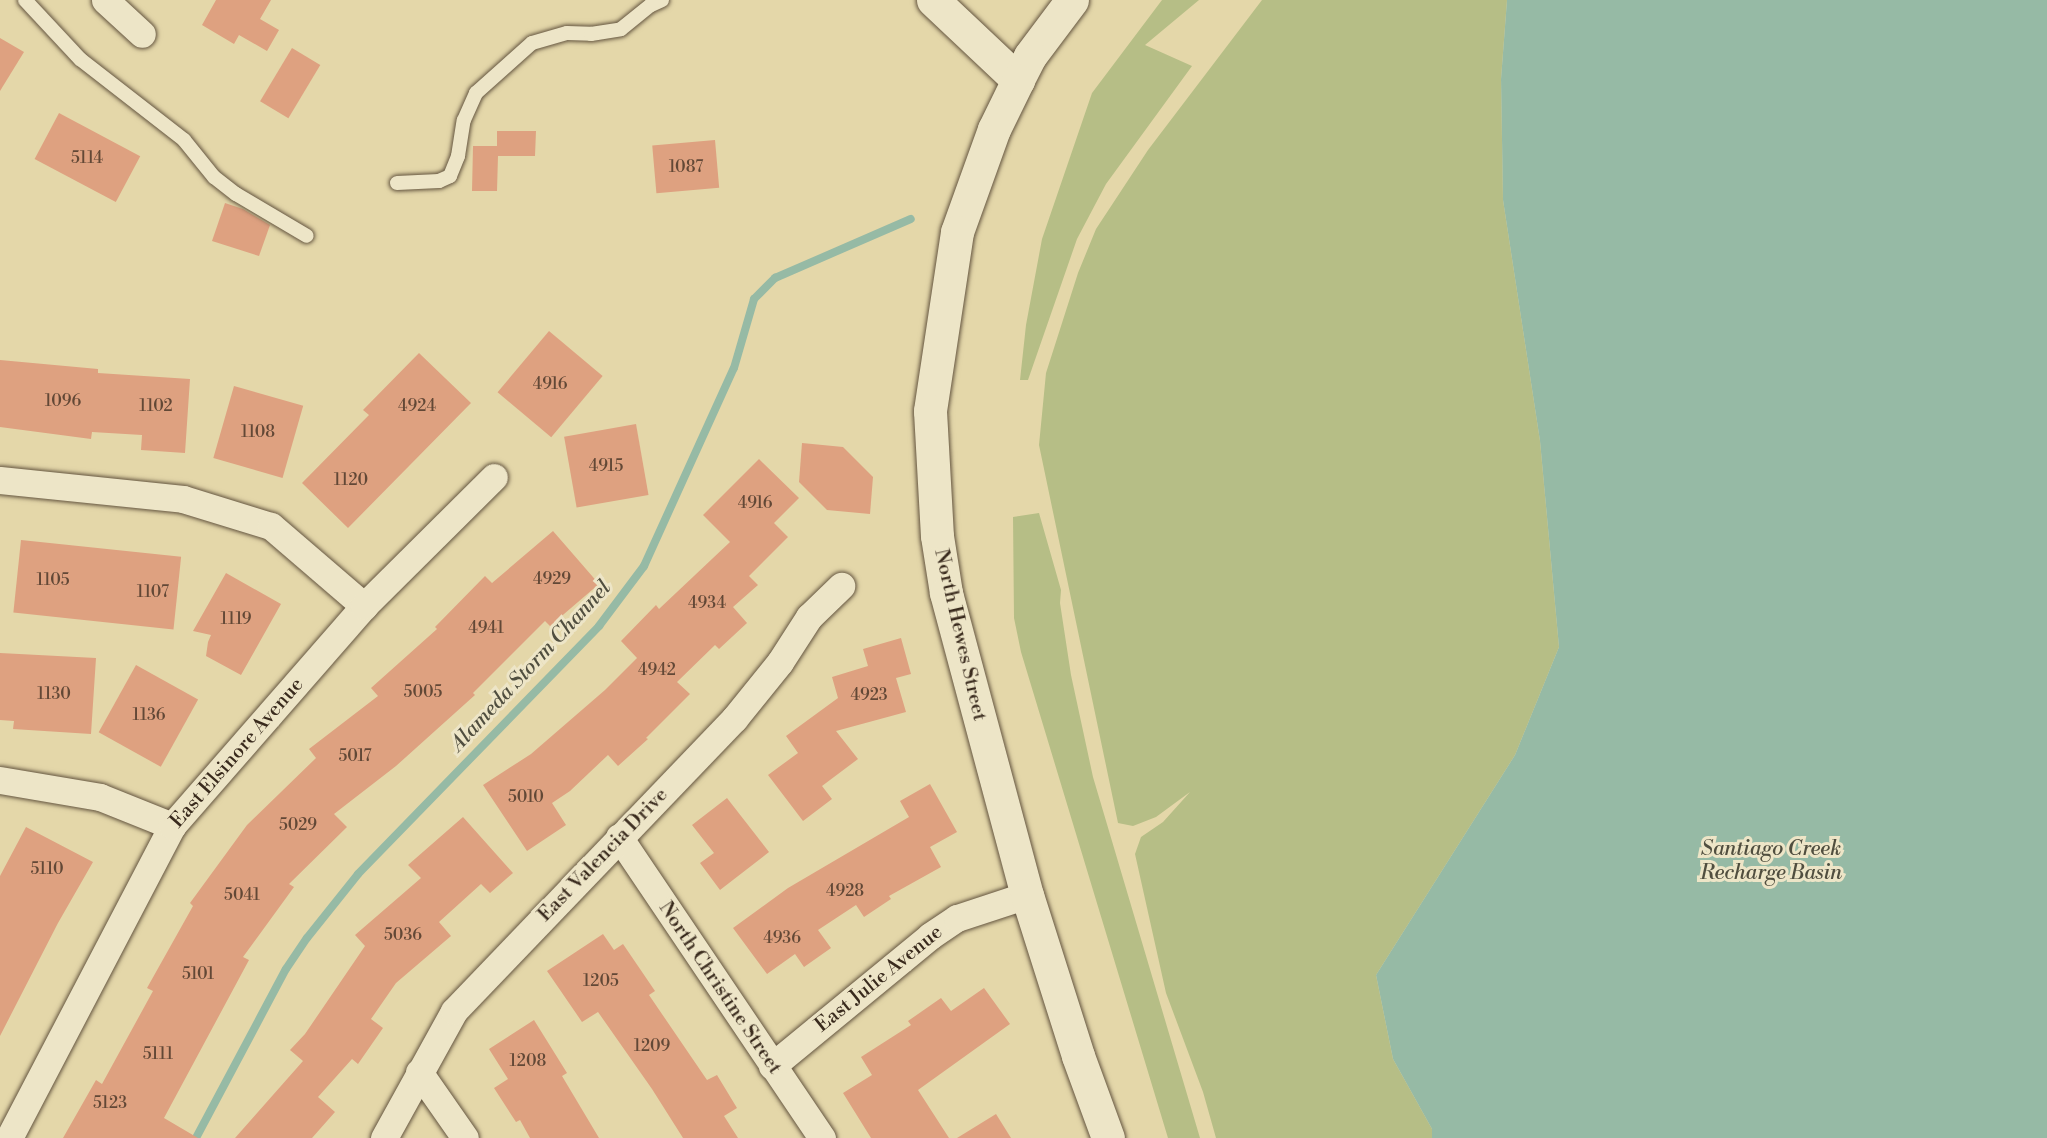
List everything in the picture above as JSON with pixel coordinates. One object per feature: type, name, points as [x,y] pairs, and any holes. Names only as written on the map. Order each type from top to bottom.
[{"type":"main road","points":[[933,0],[1018,80]]},
{"type":"main road","name":"North Hewes Street","points":[[1072,0],[1030,56],[1018,80],[994,129],[957,232],[930,411],[937,536],[946,593],[1027,894],[1078,1056],[1108,1138]]},
{"type":"street","points":[[105,0],[142,34]]},
{"type":"street","name":"East Elsinore Avenue","points":[[9,1138],[172,826],[364,606],[494,477]]},
{"type":"street","points":[[0,480],[183,499],[271,526],[364,606]]},
{"type":"street","name":"East Valencia Drive","points":[[384,1138],[454,1011],[734,719],[780,662],[809,617],[841,585]]},
{"type":"street","points":[[0,780],[100,797],[172,826]]},
{"type":"street","name":"North Christine Street","points":[[619,837],[822,1138]]},
{"type":"street","name":"East Julie Avenue","points":[[772,1066],[930,936],[957,918],[1027,894]]},
{"type":"street","points":[[419,1072],[465,1138]]},
{"type":"lane","points":[[25,0],[80,59],[184,140],[214,177],[236,194],[307,236]]},
{"type":"lane","points":[[397,183],[438,181],[450,176],[458,156],[464,120],[476,93],[532,43],[567,33],[591,34],[621,29],[651,5],[662,0]]},
{"type":"green space","points":[[1162,0],[1199,0],[1145,45],[1192,66],[1106,184],[1077,239],[1028,380],[1020,380],[1026,325],[1042,239],[1092,93]]},
{"type":"green space","points":[[1262,0],[1507,0],[1501,79],[1503,200],[1540,441],[1559,647],[1515,755],[1376,975],[1393,1059],[1432,1129],[1432,1138],[1216,1138],[1203,1092],[1166,993],[1135,854],[1141,837],[1163,822],[1190,792],[1156,817],[1133,826],[1118,823],[1039,445],[1046,373],[1078,273],[1096,229],[1148,150]]},
{"type":"green space","points":[[1039,513],[1061,590],[1060,603],[1071,675],[1093,777],[1200,1138],[1168,1138],[1021,652],[1014,618],[1013,517]]},
{"type":"water","name":"Santiago Creek Recharge Basin","points":[[1507,0],[2047,0],[2047,1138],[1432,1138],[1432,1129],[1393,1059],[1376,975],[1515,755],[1559,647],[1540,441],[1503,200],[1501,79]]},
{"type":"building","points":[[216,0],[271,0],[260,19],[279,30],[267,51],[239,35],[234,44],[202,25]]},
{"type":"building","points":[[0,38],[24,52],[0,91]]},
{"type":"building","points":[[292,48],[320,65],[288,118],[260,101]]},
{"type":"building","points":[[59,113],[140,156],[116,202],[35,159]]},
{"type":"building","points":[[497,131],[536,131],[535,156],[498,156],[497,191],[472,191],[473,146],[497,146]]},
{"type":"building","points":[[715,140],[719,188],[656,193],[652,145]]},
{"type":"building","points":[[225,203],[243,209],[270,225],[259,256],[212,241]]},
{"type":"building","points":[[549,331],[603,376],[551,437],[498,392]]},
{"type":"building","points":[[419,353],[471,403],[348,528],[302,483],[369,415],[363,410]]},
{"type":"building","points":[[0,360],[98,369],[98,373],[190,379],[185,453],[141,450],[142,435],[92,432],[91,439],[0,427]]},
{"type":"building","points":[[234,386],[303,406],[283,478],[213,458]]},
{"type":"building","points":[[636,424],[649,495],[577,508],[564,437]]},
{"type":"building","points":[[802,443],[843,447],[873,477],[870,514],[827,510],[799,482]]},
{"type":"building","points":[[759,459],[799,498],[774,523],[788,537],[749,576],[758,585],[733,607],[747,623],[719,649],[715,645],[677,682],[690,694],[646,738],[648,739],[618,766],[608,755],[570,791],[552,803],[566,825],[527,851],[483,785],[531,754],[605,690],[637,658],[621,641],[656,605],[659,609],[730,542],[703,515]]},
{"type":"building","points":[[553,531],[599,584],[550,626],[545,621],[473,693],[475,695],[396,766],[334,814],[347,827],[289,884],[294,887],[243,957],[249,960],[164,1118],[198,1138],[63,1138],[96,1080],[102,1084],[153,991],[147,988],[193,906],[190,903],[247,825],[316,758],[309,749],[378,696],[371,688],[437,629],[435,627],[485,576],[492,583]]},
{"type":"building","points":[[21,540],[181,557],[173,629],[13,613]]},
{"type":"building","points":[[226,573],[281,604],[241,675],[206,656],[211,635],[193,631]]},
{"type":"building","points":[[901,638],[911,674],[896,678],[906,712],[836,731],[858,759],[822,786],[832,799],[803,821],[768,775],[798,753],[786,736],[838,698],[832,677],[868,666],[863,649]]},
{"type":"building","points":[[0,653],[96,658],[91,734],[13,729],[14,721],[0,720]]},
{"type":"building","points":[[136,665],[198,699],[161,767],[99,732]]},
{"type":"building","points":[[930,784],[957,832],[930,847],[941,867],[889,896],[891,899],[864,917],[856,905],[818,930],[831,948],[804,967],[795,954],[767,974],[733,928],[788,888],[909,817],[900,801]]},
{"type":"building","points":[[727,798],[769,852],[720,890],[700,863],[714,853],[692,825]]},
{"type":"building","points":[[463,817],[513,873],[490,893],[481,884],[439,922],[451,936],[396,983],[371,1019],[383,1028],[358,1064],[352,1059],[318,1097],[335,1112],[312,1138],[235,1138],[303,1061],[290,1050],[305,1034],[365,946],[355,935],[421,878],[408,865]]},
{"type":"building","points":[[26,827],[93,862],[58,923],[0,1036],[0,876]]},
{"type":"building","points":[[603,934],[614,950],[623,944],[655,991],[649,995],[707,1080],[717,1075],[737,1108],[724,1116],[738,1138],[683,1138],[598,1012],[582,1022],[547,971]]},
{"type":"building","points":[[984,988],[1010,1024],[918,1090],[949,1138],[871,1138],[843,1093],[872,1075],[861,1057],[911,1025],[908,1021],[941,998],[951,1011]]},
{"type":"building","points":[[534,1020],[567,1073],[562,1076],[599,1138],[530,1138],[520,1120],[516,1122],[494,1088],[508,1079],[489,1049]]},
{"type":"building","points":[[996,1114],[1011,1138],[957,1138]]},
{"type":"waterway","name":"Alameda Storm Channel","points":[[196,1138],[286,969],[307,938],[358,874],[599,626],[644,566],[734,368],[754,299],[775,278],[911,219]]}]
